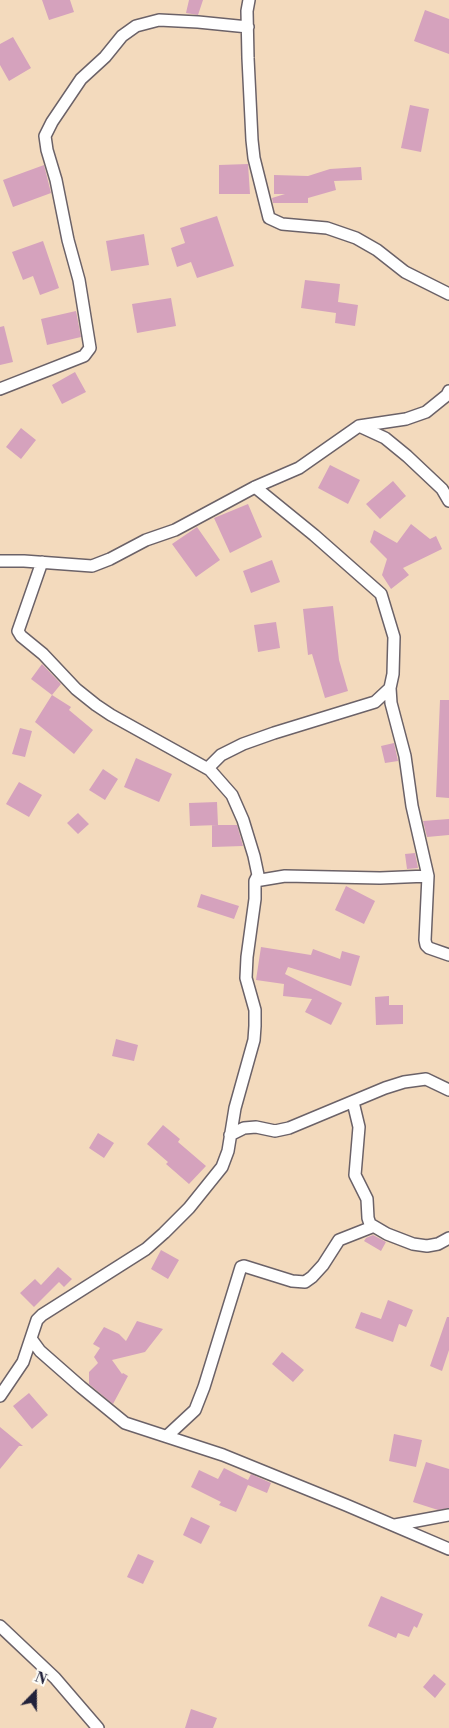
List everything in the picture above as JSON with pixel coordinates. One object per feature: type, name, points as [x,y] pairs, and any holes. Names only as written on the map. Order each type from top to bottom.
[{"type":"street","points":[[249,0],[248,28],[252,140],[254,158],[269,218],[282,224],[327,228],[356,238],[377,250],[405,272],[449,294]]},
{"type":"street","points":[[0,389],[84,356],[90,348],[79,280],[68,240],[45,136],[52,122],[81,80],[105,57],[122,36],[136,26],[160,20],[248,28]]},
{"type":"street","points":[[0,561],[92,566],[124,553],[146,540],[175,530],[255,487],[299,468],[359,426],[406,419],[426,412],[447,395],[449,391]]},
{"type":"street","points":[[359,426],[384,438],[407,456],[442,488],[449,501]]},
{"type":"street","points":[[255,487],[314,535],[380,594],[394,637],[393,674],[390,688],[391,702],[428,876],[424,940],[426,945],[449,955]]},
{"type":"street","points":[[0,1396],[24,1362],[37,1320],[164,1234],[222,1167],[225,1162],[235,1108],[254,1040],[255,1010],[246,978],[249,931],[255,899],[255,881],[258,875],[243,820],[232,795],[208,768],[96,705],[76,689],[22,636],[18,631],[42,562]]},
{"type":"street","points":[[208,768],[221,756],[243,744],[375,702],[390,688]]},
{"type":"street","points":[[255,881],[285,876],[380,878],[428,876]]},
{"type":"street","points":[[230,1135],[244,1128],[256,1127],[275,1131],[289,1128],[385,1088],[421,1080],[434,1082],[449,1090]]},
{"type":"street","points":[[353,1102],[359,1127],[355,1175],[367,1199],[368,1218],[372,1226],[413,1244],[427,1246],[438,1244],[449,1238]]},
{"type":"street","points":[[167,1436],[195,1410],[241,1268],[244,1266],[292,1281],[305,1282],[323,1265],[339,1240],[372,1226]]},
{"type":"street","points":[[32,1340],[48,1357],[117,1418],[138,1428],[223,1455],[449,1549]]},
{"type":"street","points":[[395,1525],[449,1515]]},
{"type":"street","points":[[0,1626],[55,1678],[98,1728]]},
{"type":"building","points":[[42,0],[70,0],[74,12],[49,20]]},
{"type":"building","points":[[189,0],[203,0],[198,15],[186,13]]},
{"type":"building","points":[[425,10],[449,19],[449,54],[414,41]]},
{"type":"building","points":[[13,37],[31,68],[9,81],[0,65],[0,44]]},
{"type":"building","points":[[410,105],[429,109],[421,152],[401,148]]},
{"type":"building","points":[[248,164],[250,194],[219,194],[219,165]]},
{"type":"building","points":[[44,165],[51,193],[13,207],[3,180]]},
{"type":"building","points":[[361,167],[362,180],[334,181],[336,190],[308,198],[308,203],[273,203],[272,198],[285,194],[274,194],[274,175],[308,176],[330,169]]},
{"type":"building","points":[[217,216],[234,266],[197,278],[191,262],[177,267],[171,248],[185,243],[180,228]]},
{"type":"building","points":[[144,234],[149,265],[111,271],[106,241]]},
{"type":"building","points":[[43,241],[59,288],[40,295],[33,276],[23,280],[12,252]]},
{"type":"building","points":[[305,280],[340,284],[338,302],[358,305],[355,326],[335,323],[336,313],[301,308]]},
{"type":"building","points":[[171,298],[176,326],[137,333],[132,304]]},
{"type":"building","points":[[76,311],[81,337],[47,345],[41,319]]},
{"type":"building","points":[[4,326],[13,362],[0,365],[0,327]]},
{"type":"building","points":[[75,372],[86,392],[62,404],[52,385]]},
{"type":"building","points":[[21,428],[36,440],[21,459],[6,447]]},
{"type":"building","points":[[330,465],[360,480],[348,504],[318,488]]},
{"type":"building","points":[[393,481],[406,496],[380,519],[366,504]]},
{"type":"building","points":[[248,504],[262,537],[230,553],[214,518]]},
{"type":"building","points":[[411,524],[430,539],[436,536],[442,549],[403,568],[409,575],[391,589],[382,575],[387,559],[370,542],[374,530],[397,543]]},
{"type":"building","points":[[197,527],[220,560],[196,577],[172,544]]},
{"type":"building","points":[[272,560],[280,582],[251,593],[243,571]]},
{"type":"building","points":[[333,606],[339,660],[348,691],[325,698],[312,654],[308,655],[303,609]]},
{"type":"building","points":[[276,622],[280,648],[258,652],[254,625]]},
{"type":"building","points":[[42,664],[61,684],[52,695],[31,679]]},
{"type":"building","points":[[52,695],[71,707],[69,710],[93,730],[74,754],[35,722]]},
{"type":"building","points":[[440,700],[449,700],[449,798],[436,797]]},
{"type":"building","points":[[20,728],[32,731],[25,757],[12,754]]},
{"type":"building","points":[[394,743],[398,761],[385,763],[381,746]]},
{"type":"building","points":[[136,758],[172,774],[159,802],[124,787]]},
{"type":"building","points":[[103,769],[118,779],[105,800],[89,790]]},
{"type":"building","points":[[19,782],[42,795],[29,817],[6,804]]},
{"type":"building","points":[[217,802],[218,825],[190,826],[189,803]]},
{"type":"building","points":[[78,813],[89,824],[78,834],[67,823]]},
{"type":"building","points":[[449,819],[449,835],[427,837],[423,821]]},
{"type":"building","points":[[212,825],[237,825],[243,846],[212,847]]},
{"type":"building","points":[[415,853],[418,868],[407,869],[405,854]]},
{"type":"building","points":[[346,886],[375,901],[364,924],[335,910]]},
{"type":"building","points":[[201,894],[239,906],[234,919],[197,907]]},
{"type":"building","points":[[261,947],[311,955],[313,949],[340,959],[342,951],[360,956],[351,986],[288,967],[285,974],[342,1003],[331,1025],[305,1012],[312,999],[283,996],[284,984],[256,980]]},
{"type":"building","points":[[389,996],[389,1005],[403,1005],[403,1024],[376,1025],[375,997]]},
{"type":"building","points":[[116,1039],[138,1045],[134,1061],[112,1056]]},
{"type":"building","points":[[163,1125],[180,1139],[178,1142],[206,1166],[189,1184],[147,1144]]},
{"type":"building","points":[[98,1133],[114,1143],[104,1158],[89,1148]]},
{"type":"building","points":[[373,1235],[386,1242],[381,1251],[364,1241]]},
{"type":"building","points":[[161,1250],[179,1260],[168,1279],[151,1269]]},
{"type":"building","points":[[58,1267],[72,1279],[64,1287],[59,1282],[34,1307],[20,1293],[35,1279],[41,1285]]},
{"type":"building","points":[[388,1300],[413,1310],[406,1327],[399,1324],[393,1342],[355,1328],[361,1312],[381,1319]]},
{"type":"building","points":[[447,1317],[449,1317],[449,1350],[442,1371],[430,1366]]},
{"type":"building","points":[[137,1321],[163,1329],[145,1352],[112,1360],[122,1374],[128,1376],[113,1404],[89,1384],[89,1372],[98,1363],[94,1357],[100,1348],[93,1344],[104,1327],[119,1334],[126,1341]]},
{"type":"building","points":[[282,1352],[304,1370],[293,1382],[272,1364]]},
{"type":"building","points":[[29,1393],[48,1415],[32,1429],[13,1406]]},
{"type":"building","points":[[0,1427],[23,1446],[19,1446],[0,1469]]},
{"type":"building","points":[[394,1434],[422,1440],[416,1467],[389,1461]]},
{"type":"building","points":[[426,1462],[449,1469],[449,1508],[438,1510],[413,1502]]},
{"type":"building","points":[[224,1468],[248,1480],[251,1474],[271,1483],[267,1493],[248,1485],[236,1512],[219,1505],[221,1502],[191,1487],[199,1470],[218,1479]]},
{"type":"building","points":[[191,1517],[210,1526],[201,1544],[183,1535]]},
{"type":"building","points":[[138,1554],[154,1561],[143,1584],[127,1577]]},
{"type":"building","points":[[381,1596],[423,1614],[417,1628],[414,1626],[409,1637],[398,1633],[396,1638],[368,1626]]},
{"type":"building","points":[[434,1674],[446,1684],[435,1698],[423,1687]]},
{"type":"building","points":[[191,1709],[217,1718],[213,1728],[185,1728]]}]
